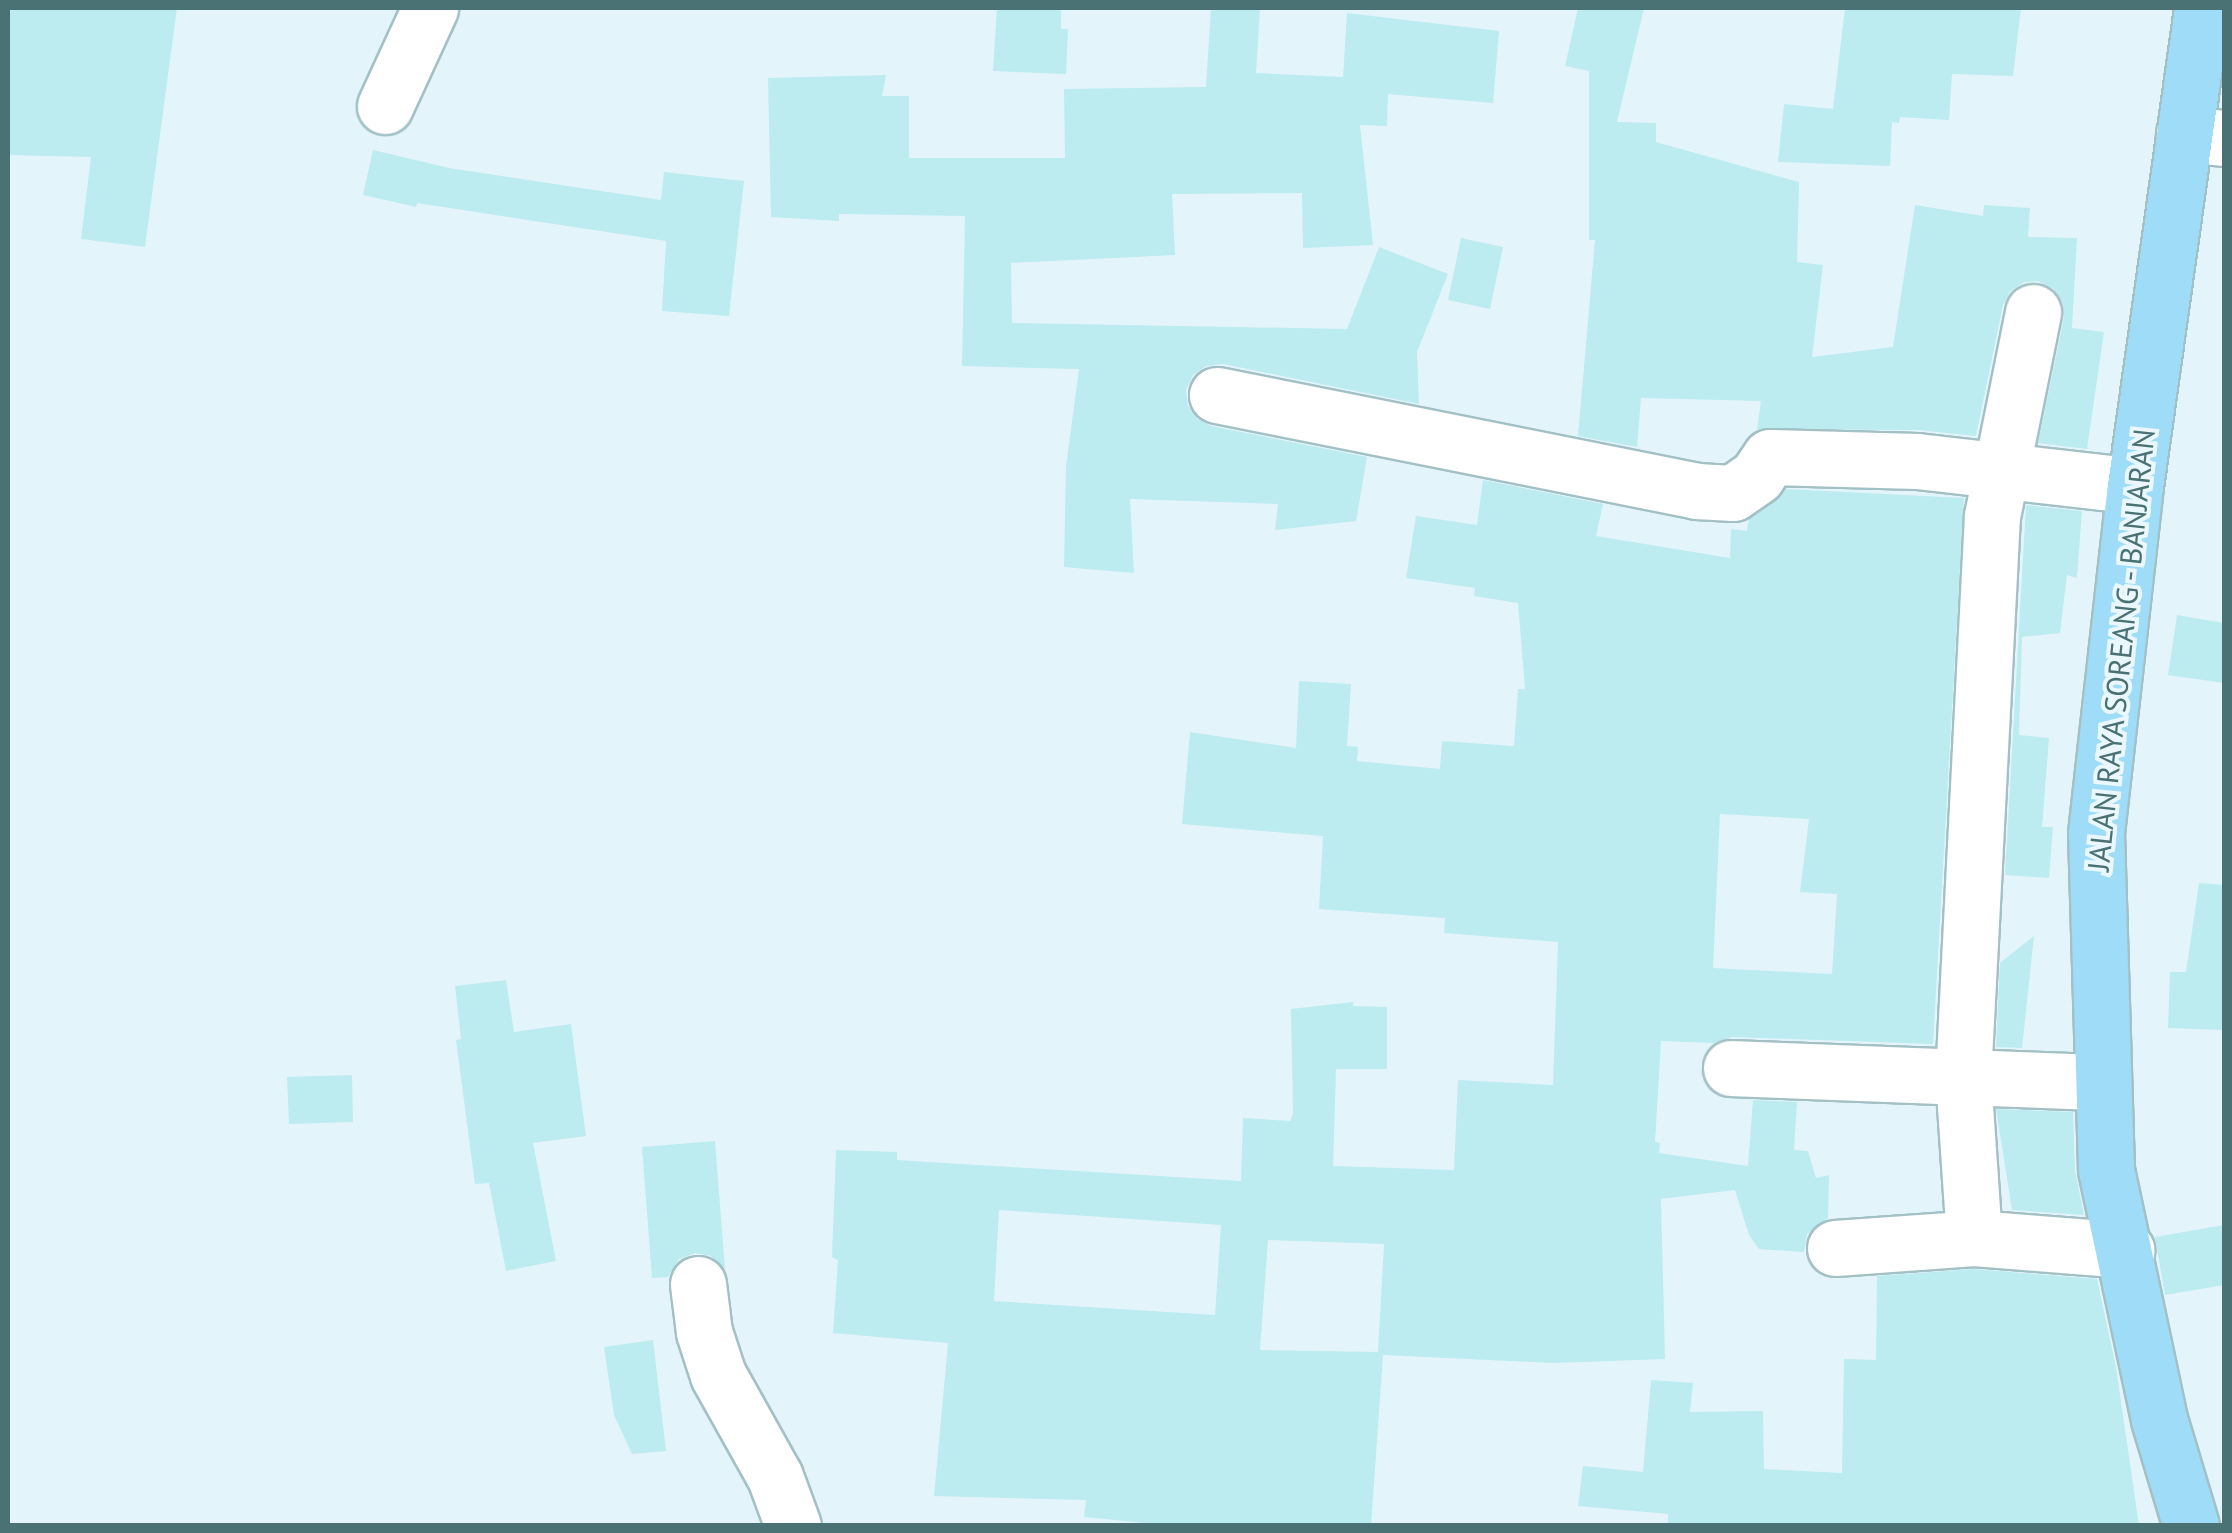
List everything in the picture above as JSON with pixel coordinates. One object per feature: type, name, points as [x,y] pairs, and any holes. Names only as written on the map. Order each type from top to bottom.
[{"type":"main road","name":"JALAN RAYA SOREANG - BANJARAN","points":[[2191,1526],[2159,1419],[2106,1169],[2100,1082],[2096,833],[2135,486],[2204,136],[2202,8]]},
{"type":"street","points":[[385,106],[430,8]]},
{"type":"street","points":[[1974,1238],[1963,1078],[1992,516],[2004,472],[2032,312]]},
{"type":"street","points":[[1217,395],[1696,492],[1733,493],[1757,476],[1770,457],[1917,461],[2135,486]]},
{"type":"street","points":[[1731,1068],[2100,1082]]},
{"type":"street","points":[[1835,1248],[1974,1238],[2126,1250]]},
{"type":"street","points":[[698,1284],[704,1332],[718,1375],[775,1477],[793,1526]]},
{"type":"building","points":[[8,8],[177,8],[145,247],[81,239],[91,157],[8,155]]},
{"type":"building","points":[[997,8],[1061,8],[1061,29],[1068,29],[1066,74],[993,71]]},
{"type":"building","points":[[1211,8],[1260,8],[1256,73],[1343,77],[1347,13],[1499,31],[1493,103],[1388,94],[1387,126],[1360,125],[1373,245],[1303,248],[1302,193],[1172,194],[1175,255],[1011,263],[1012,323],[1347,329],[1379,247],[1448,274],[1417,352],[1419,404],[1223,364],[1206,366],[1193,375],[1186,390],[1188,406],[1197,419],[1211,426],[1367,457],[1356,521],[1275,530],[1278,504],[1130,499],[1134,573],[1064,567],[1066,466],[1079,369],[962,366],[965,216],[839,214],[839,221],[771,217],[768,78],[886,75],[882,96],[909,96],[909,158],[1065,158],[1064,89],[1206,87]]},
{"type":"building","points":[[1578,8],[1644,8],[1617,122],[1656,123],[1656,142],[1799,182],[1797,262],[1823,265],[1812,357],[1893,347],[1915,205],[1983,216],[1984,205],[2030,208],[2028,237],[2077,238],[2072,328],[2104,332],[2087,449],[2038,443],[2064,317],[2063,303],[2054,289],[2038,281],[2024,282],[2010,291],[2003,305],[1976,436],[1918,430],[1757,429],[1761,401],[1641,398],[1637,447],[1578,436],[1595,240],[1589,240],[1589,71],[1565,66]]},
{"type":"building","points":[[1845,8],[2021,8],[2013,76],[1952,74],[1949,120],[1900,117],[1899,123],[1892,122],[1890,166],[1778,162],[1784,104],[1833,109]]},
{"type":"building","points":[[373,150],[449,168],[661,200],[664,172],[744,181],[729,316],[662,311],[666,241],[417,203],[416,207],[363,195]]},
{"type":"building","points":[[1461,238],[1503,247],[1490,309],[1448,300]]},
{"type":"building","points":[[1483,480],[1603,504],[1596,536],[1730,558],[1731,529],[1747,531],[1749,519],[1786,489],[1964,498],[1933,1044],[1732,1037],[1713,1043],[1661,1041],[1655,1142],[1660,1143],[1659,1153],[1748,1166],[1753,1100],[1797,1102],[1794,1150],[1808,1151],[1816,1178],[1829,1175],[1828,1218],[1807,1234],[1804,1252],[1759,1249],[1749,1235],[1735,1190],[1661,1199],[1665,1359],[1554,1363],[1383,1355],[1371,1526],[1177,1526],[1084,1517],[1086,1500],[934,1496],[948,1343],[833,1333],[838,1260],[832,1257],[836,1150],[897,1152],[897,1160],[1241,1181],[1243,1118],[1290,1121],[1293,1114],[1291,1009],[1353,1002],[1353,1006],[1387,1007],[1387,1069],[1336,1069],[1333,1166],[1454,1170],[1458,1080],[1553,1085],[1558,942],[1444,933],[1445,918],[1319,909],[1323,836],[1182,824],[1190,732],[1296,748],[1299,681],[1351,684],[1347,746],[1358,747],[1357,761],[1440,769],[1442,741],[1514,746],[1518,689],[1525,689],[1518,603],[1474,596],[1475,588],[1406,578],[1416,516],[1477,525]],"holes":[[[1720,814],[1809,819],[1800,892],[1837,894],[1832,974],[1713,968]],[[999,1210],[1221,1225],[1215,1315],[994,1301]],[[1268,1240],[1384,1244],[1378,1352],[1260,1350]]]},
{"type":"building","points":[[2026,505],[2082,511],[2077,578],[2067,575],[2060,633],[2022,637],[2019,735],[2049,738],[2042,827],[2053,827],[2049,878],[2005,875]]},
{"type":"building","points":[[2177,615],[2224,623],[2224,683],[2168,675]]},
{"type":"building","points":[[2199,883],[2224,885],[2224,1030],[2168,1028],[2170,972],[2186,972]]},
{"type":"building","points":[[2034,936],[2022,1048],[1996,1047],[2000,963]]},
{"type":"building","points":[[506,980],[514,1032],[571,1024],[586,1136],[533,1143],[556,1261],[506,1271],[489,1183],[475,1184],[456,1040],[461,1039],[455,986]]},
{"type":"building","points":[[352,1075],[353,1122],[289,1124],[287,1077]]},
{"type":"building","points":[[1996,1109],[2073,1112],[2075,1170],[2084,1215],[2012,1210]]},
{"type":"building","points":[[715,1141],[725,1269],[711,1256],[695,1253],[678,1260],[668,1277],[652,1278],[642,1147]]},
{"type":"building","points":[[2224,1225],[2224,1285],[2165,1295],[2155,1237]]},
{"type":"building","points":[[1974,1269],[2097,1279],[2116,1367],[2139,1526],[1668,1526],[1668,1514],[1578,1506],[1583,1466],[1643,1472],[1651,1380],[1693,1383],[1690,1412],[1763,1411],[1764,1469],[1842,1473],[1844,1359],[1876,1360],[1877,1276]]},
{"type":"building","points":[[653,1340],[666,1451],[632,1454],[614,1415],[604,1347]]}]
